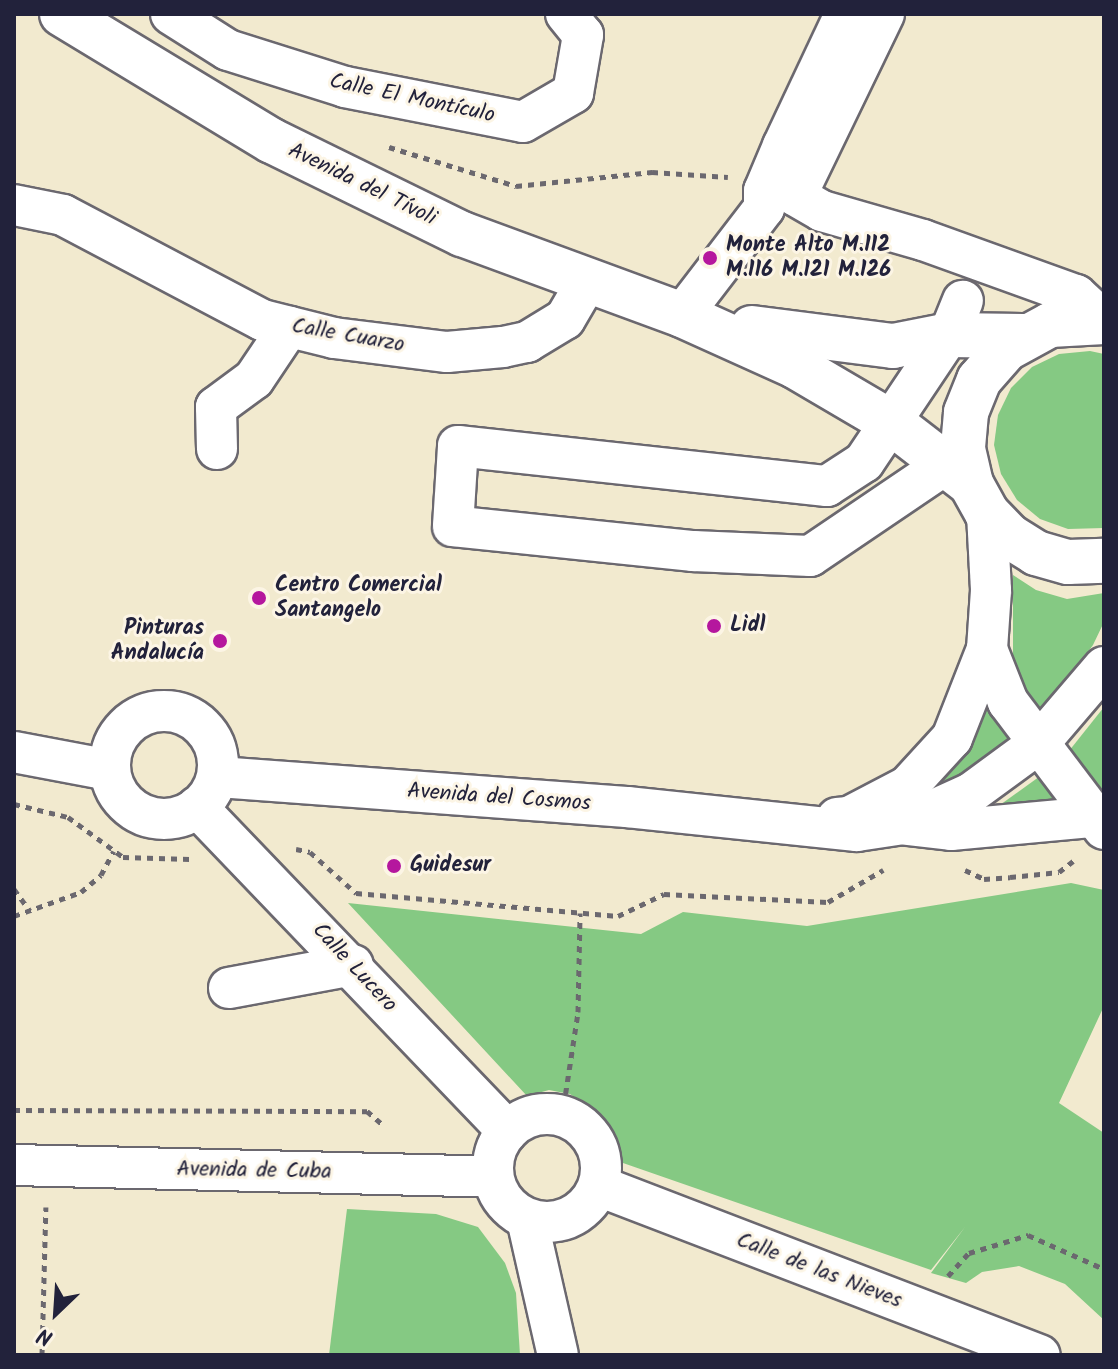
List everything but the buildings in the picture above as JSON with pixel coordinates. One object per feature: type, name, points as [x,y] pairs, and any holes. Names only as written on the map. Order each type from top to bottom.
[{"type":"main road","name":"Avenida del Tívoli","points":[[62,14],[272,141],[462,234],[586,283],[682,315],[795,366],[892,423],[968,487],[1009,536],[1036,553],[1068,562],[1104,561]]},
{"type":"main road","name":"Avenida del Tívoli","points":[[682,315],[818,341],[878,345],[962,323],[1023,336]]},
{"type":"main road","points":[[968,487],[963,449],[966,413],[979,380],[1023,336],[1050,325],[1104,321]]},
{"type":"street","name":"Calle El Montículo","points":[[171,14],[228,50],[345,87],[523,122],[573,93],[583,35],[566,14]]},
{"type":"street","points":[[682,315],[764,208],[764,191],[845,14]]},
{"type":"street","points":[[884,14],[798,186],[796,196],[802,203],[1076,295],[1104,321]]},
{"type":"street","name":"Calle Cuarzo","points":[[14,205],[63,215],[262,320],[334,338],[447,352],[527,342],[565,319],[586,283]]},
{"type":"street","points":[[764,208],[920,262],[962,323],[979,380]]},
{"type":"street","points":[[962,323],[864,462],[827,486],[458,446],[453,526],[693,551],[810,556],[968,487],[987,649],[1008,702],[1039,743],[1093,833]]},
{"type":"street","points":[[217,449],[216,407],[254,379],[289,327]]},
{"type":"street","points":[[779,821],[849,817],[908,786],[952,738],[987,649]]},
{"type":"street","points":[[903,824],[971,793],[1039,743],[1104,667]]},
{"type":"street","points":[[162,710],[181,712],[207,730],[217,751],[208,792],[170,820],[150,819],[119,796],[109,770],[112,747],[123,728],[146,713],[162,710]]},
{"type":"street","points":[[14,752],[109,770]]},
{"type":"street","name":"Avenida del Cosmos","points":[[208,792],[779,821]]},
{"type":"street","name":"Calle Lucero","points":[[208,792],[265,853],[353,965],[508,1131]]},
{"type":"street","points":[[779,821],[857,831],[903,824],[951,830],[1093,833]]},
{"type":"street","points":[[229,988],[353,965]]},
{"type":"street","points":[[537,1115],[562,1117],[588,1132],[598,1149],[599,1186],[573,1216],[555,1223],[527,1219],[511,1210],[493,1177],[494,1155],[508,1131],[537,1115]]},
{"type":"street","name":"Avenida de Cuba","points":[[30,1165],[493,1177]]},
{"type":"street","name":"Calle de las Nieves","points":[[599,1186],[1040,1355]]},
{"type":"street","points":[[527,1219],[558,1355]]},
{"type":"path","points":[[14,804],[68,817],[123,857],[204,860]]},
{"type":"path","points":[[959,865],[984,879],[1059,872],[1093,833]]},
{"type":"path","points":[[14,916],[81,892],[101,875],[114,851]]},
{"type":"path","points":[[265,853],[310,852],[356,893],[618,916],[664,894],[828,902],[896,863]]},
{"type":"path","points":[[14,889],[30,911]]},
{"type":"path","points":[[562,1117],[578,1012],[580,913]]},
{"type":"path","points":[[14,1110],[367,1111],[382,1124]]},
{"type":"path","points":[[30,1165],[42,1355]]},
{"type":"path","points":[[929,1313],[951,1270],[969,1253],[1028,1235],[1104,1269]]},
{"type":"green space","points":[[1090,351],[1104,354],[1104,528],[1068,529],[1040,519],[1017,500],[1001,474],[994,445],[998,415],[1011,388],[1032,367],[1059,354]]},
{"type":"green space","points":[[1013,575],[1036,590],[1067,599],[1104,593],[1104,622],[1093,645],[1042,714],[1013,668]]},
{"type":"green space","points":[[987,698],[1014,736],[958,779],[940,783]]},
{"type":"green space","points":[[1104,707],[1104,802],[1065,756]]},
{"type":"green space","points":[[1043,774],[1070,810],[986,815]]},
{"type":"green space","points":[[1071,883],[1104,890],[1104,1006],[1059,1103],[1104,1133],[1104,1320],[1065,1284],[1019,1266],[982,1272],[966,1283],[931,1273],[965,1227],[931,1270],[623,1163],[598,1113],[570,1094],[549,1090],[527,1096],[348,903],[641,934],[683,912],[807,926]]},
{"type":"green space","points":[[347,1209],[436,1214],[478,1227],[505,1263],[516,1293],[520,1355],[329,1355]]},
{"type":"place","name":"Monte Alto M.112 M.116 M.121 M.126","points":[[710,258]]},
{"type":"place","name":"Centro Comercial Santangelo","points":[[259,598]]},
{"type":"place","name":"Lidl","points":[[714,626]]},
{"type":"place","name":"Pinturas Andalucía","points":[[220,641]]},
{"type":"place","name":"Guidesur","points":[[394,866]]}]
